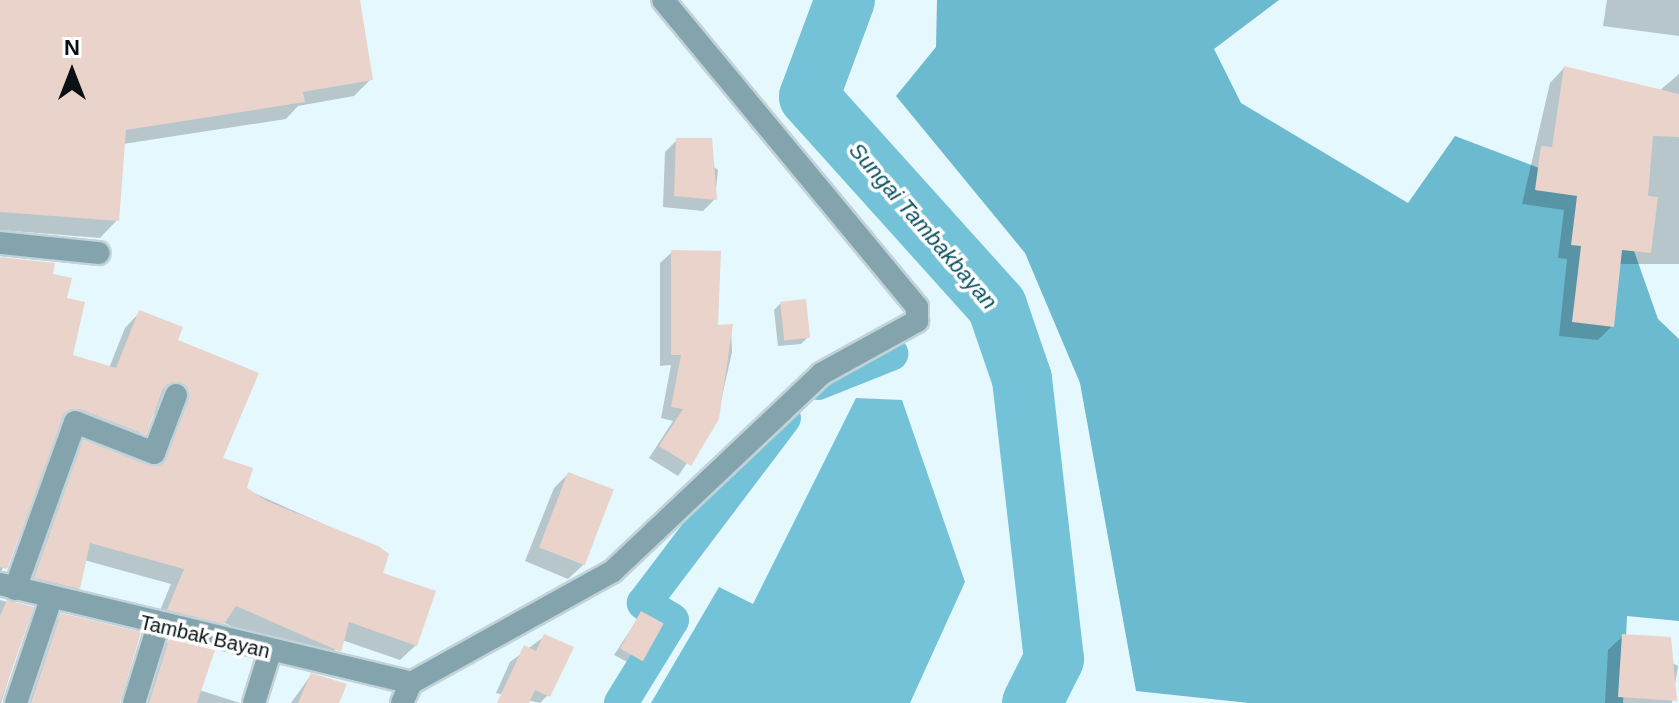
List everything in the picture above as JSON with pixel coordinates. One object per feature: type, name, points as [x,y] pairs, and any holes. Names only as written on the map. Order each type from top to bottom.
[{"type":"street","points":[[406,693],[613,571],[698,496],[715,470],[821,374],[917,321],[917,307],[663,0]]},
{"type":"street","points":[[0,243],[98,253]]},
{"type":"street","points":[[7,586],[75,422],[154,453],[176,395]]},
{"type":"street","name":"Tambak Bayan","points":[[7,586],[50,602],[270,652],[406,693]]},
{"type":"street","points":[[16,703],[50,602]]},
{"type":"street","points":[[134,703],[158,626]]},
{"type":"street","points":[[254,703],[270,652]]},
{"type":"shaded area","points":[[937,0],[1279,0],[1214,49],[1241,103],[1408,203],[1455,136],[1615,197],[1658,319],[1679,339],[1679,621],[1627,616],[1623,703],[1249,703],[1136,691],[1080,383],[1025,253],[896,96],[936,47]]},
{"type":"shaded area","points":[[856,398],[902,400],[965,582],[910,703],[651,703],[719,587],[753,604]]},
{"type":"building","points":[[0,0],[360,0],[373,80],[303,92],[305,102],[126,130],[119,221],[0,212]]},
{"type":"building","points":[[1564,66],[1679,94],[1679,137],[1653,136],[1648,196],[1658,197],[1651,253],[1622,250],[1614,327],[1572,322],[1581,246],[1571,245],[1577,196],[1535,190],[1541,146],[1552,147]]},
{"type":"building","points":[[676,138],[712,138],[717,200],[674,196]]},
{"type":"building","points":[[671,250],[721,251],[718,325],[733,324],[719,419],[691,466],[659,446],[683,409],[671,407],[681,355],[671,355]]},
{"type":"building","points":[[0,257],[55,263],[53,274],[72,278],[67,298],[85,302],[73,355],[116,368],[139,310],[183,327],[178,340],[259,373],[223,458],[253,468],[247,488],[267,501],[378,546],[389,554],[383,573],[436,591],[417,646],[349,622],[341,652],[236,606],[224,624],[167,610],[184,569],[90,543],[80,589],[34,578],[83,440],[162,464],[189,399],[180,382],[163,389],[146,435],[80,409],[66,412],[7,569],[0,567]]},
{"type":"building","points":[[806,299],[810,338],[784,341],[780,302]]},
{"type":"building","points":[[568,472],[614,490],[585,565],[539,548]]},
{"type":"building","points":[[7,600],[34,607],[0,703],[0,616]]},
{"type":"building","points":[[641,611],[664,624],[643,661],[620,649]]},
{"type":"building","points":[[61,613],[141,632],[120,703],[31,703]]},
{"type":"building","points":[[544,634],[574,647],[550,697],[535,690],[529,703],[497,703],[524,645],[536,651]]},
{"type":"building","points":[[1622,634],[1671,637],[1677,701],[1618,697]]},
{"type":"building","points":[[169,639],[215,650],[197,703],[149,703]]},
{"type":"building","points":[[311,673],[347,684],[339,703],[298,703]]},
{"type":"waterway","name":"Sungai Tambakbayan","points":[[845,0],[809,97],[997,306],[1022,379],[1054,659],[1032,703]]},
{"type":"waterway","points":[[818,383],[891,354]]},
{"type":"waterway","points":[[621,703],[672,620],[644,603],[784,418]]}]
